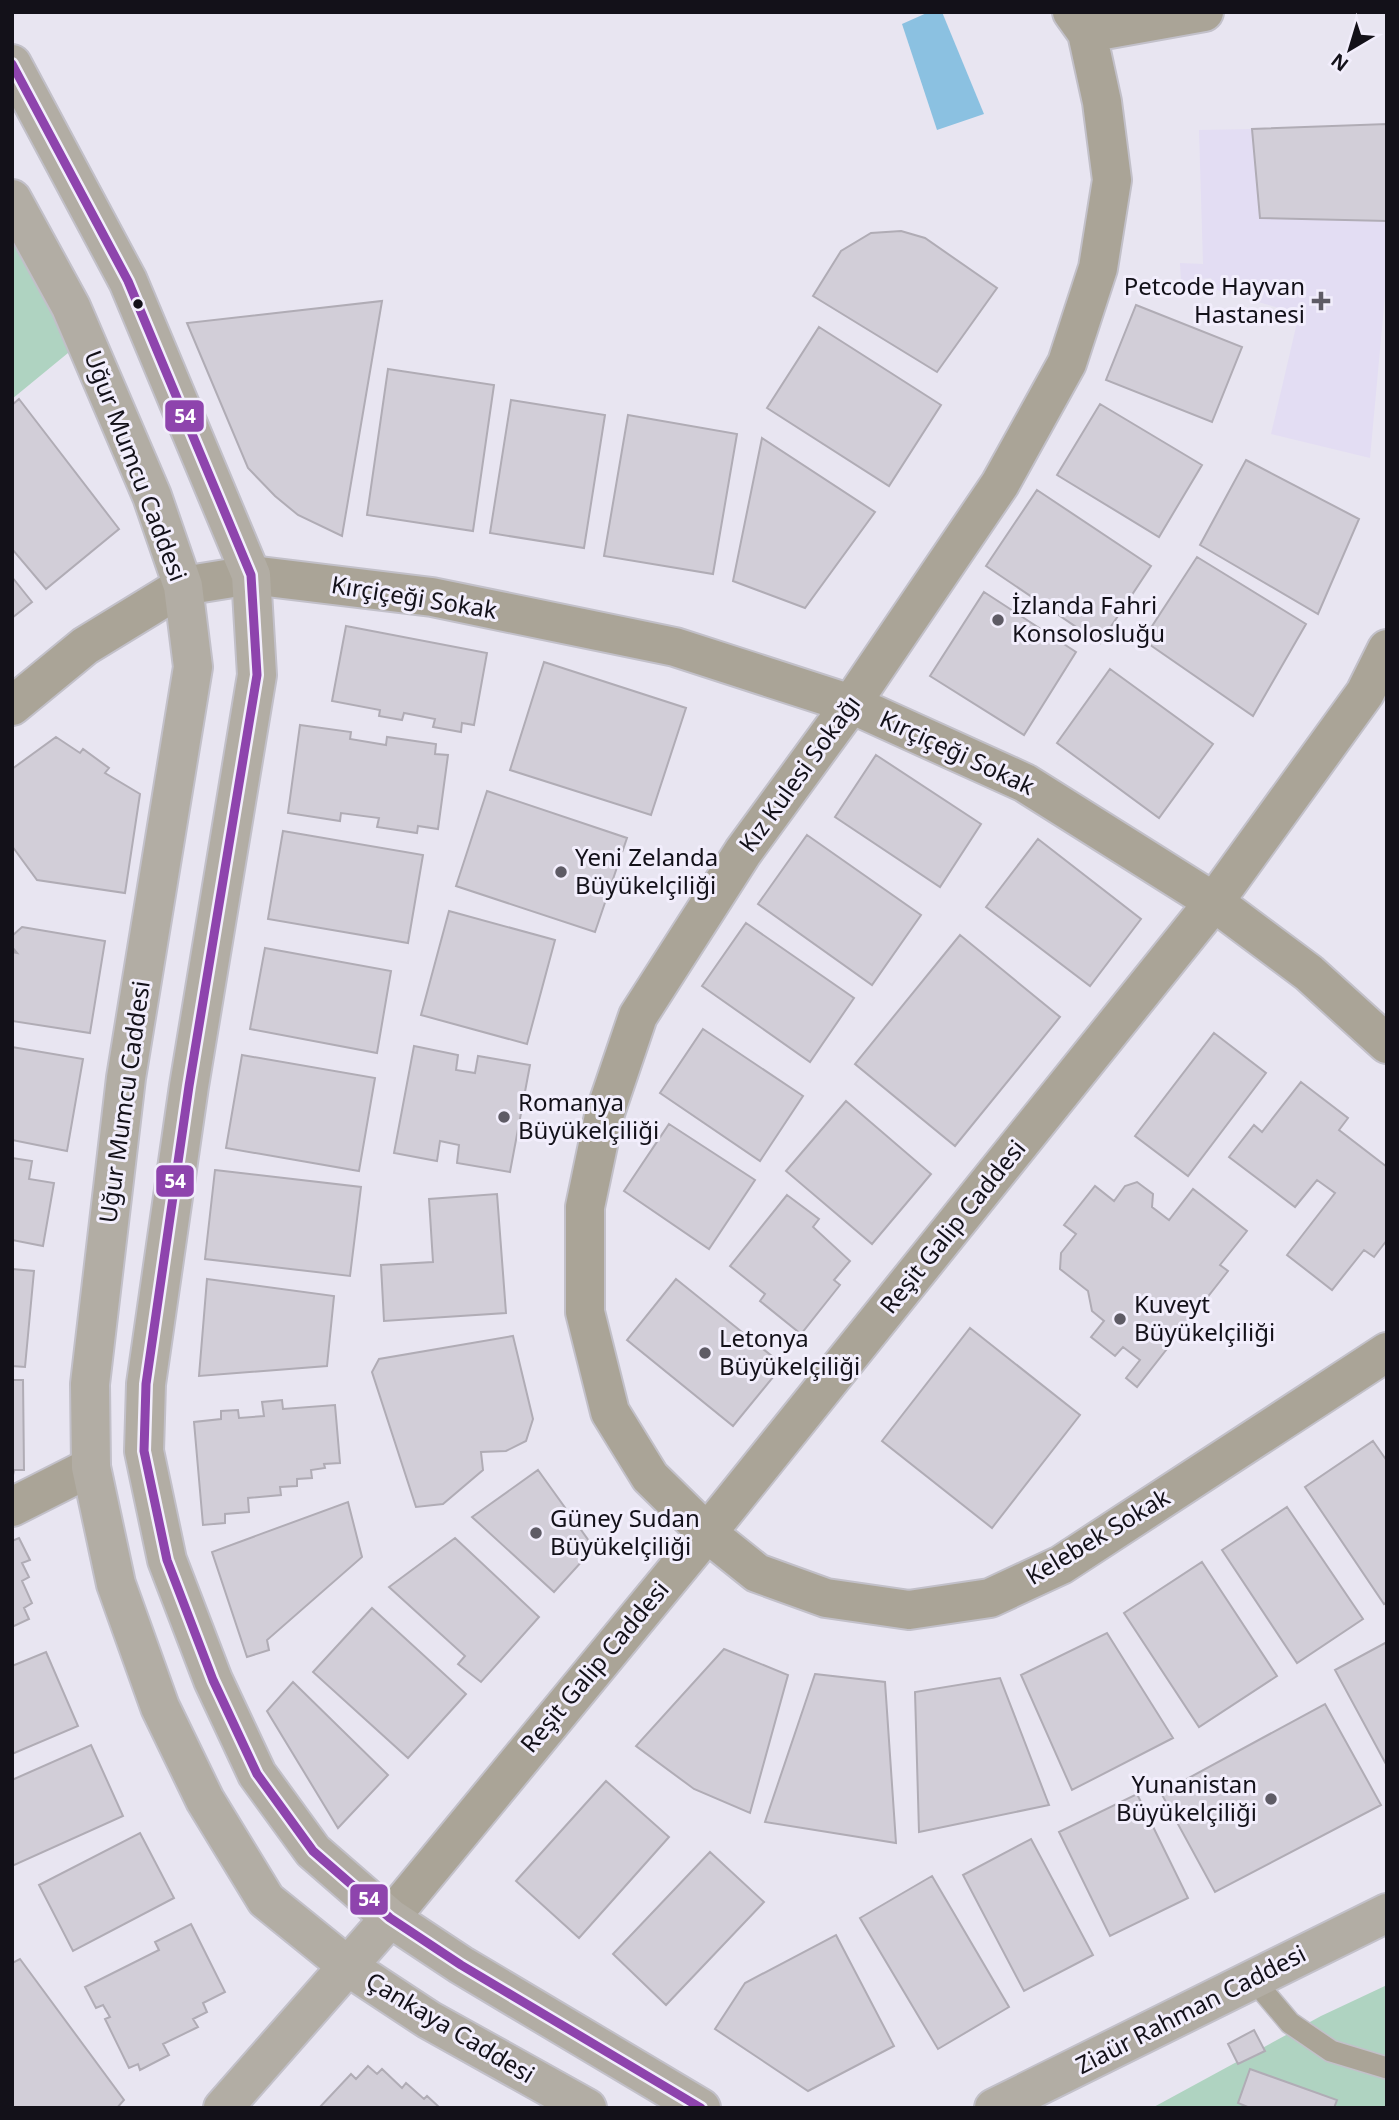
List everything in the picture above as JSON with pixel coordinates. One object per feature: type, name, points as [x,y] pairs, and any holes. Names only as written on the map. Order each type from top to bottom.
[{"type":"main road","points":[[12,64],[128,281],[251,575],[257,675],[163,1257],[146,1384],[144,1451],[167,1560],[213,1680],[257,1774],[313,1851],[390,1918],[461,1965],[701,2108]]},
{"type":"main road","name":"Uğur Mumcu Caddesi","points":[[12,199],[71,307],[152,496],[183,586],[193,667],[129,1065],[106,1237],[90,1384],[91,1467],[116,1584],[160,1707],[205,1800],[266,1899],[350,1968]]},
{"type":"main road","name":"Ziaür Rahman Caddesi","points":[[999,2106],[1387,1913]]},
{"type":"main road","name":"Reşit Galip Caddesi","points":[[223,2108],[350,1968],[390,1918]]},
{"type":"main road","name":"Çankaya Caddesi","points":[[350,1968],[429,2020],[587,2108]]},
{"type":"street","points":[[1079,23],[1204,12]]},
{"type":"street","name":"Kız Kulesi Sokağı","points":[[707,1533],[650,1477],[610,1412],[585,1312],[585,1207],[604,1116],[638,1016],[743,852],[851,704],[1000,484],[1067,363],[1098,268],[1112,180],[1101,102],[1079,23]]},
{"type":"street","name":"Kırçiçeği Sokak","points":[[183,586],[251,575],[432,597],[675,647],[851,704],[1025,783],[1214,902],[1309,973],[1387,1044]]},
{"type":"street","points":[[12,706],[85,646],[183,586]]},
{"type":"street","name":"Reşit Galip Caddesi","points":[[390,1918],[707,1533],[1214,902],[1365,693],[1387,649]]},
{"type":"street","name":"Kelebek Sokak","points":[[707,1533],[757,1573],[825,1598],[909,1610],[990,1598],[1061,1565],[1387,1352]]},
{"type":"street","points":[[12,1507],[91,1467]]},
{"type":"lane","points":[[1253,1979],[1290,2024],[1332,2051],[1387,2068]]},
{"type":"shaded area","name":"Petcode Hayvan Hastanesi","points":[[1252,129],[1260,218],[1387,221],[1387,274],[1370,458],[1271,434],[1299,314],[1214,289],[1211,278],[1181,281],[1180,263],[1203,264],[1199,130]]},
{"type":"green space","points":[[30,231],[85,339],[12,399],[12,241]]},
{"type":"green space","points":[[1387,1985],[1387,2108],[1152,2108],[1321,2016]]},
{"type":"water","points":[[929,12],[942,12],[984,114],[937,130],[902,24]]},
{"type":"building","points":[[1387,124],[1387,221],[1260,218],[1252,129]]},
{"type":"building","points":[[901,231],[925,238],[997,288],[937,372],[813,296],[841,251],[871,233]]},
{"type":"building","points":[[382,301],[342,536],[298,515],[248,468],[187,323]]},
{"type":"building","points":[[1136,305],[1242,347],[1212,422],[1106,380]]},
{"type":"building","points":[[819,327],[941,405],[889,486],[767,408]]},
{"type":"building","points":[[388,369],[494,385],[473,531],[367,515]]},
{"type":"building","points":[[19,399],[119,529],[46,589],[12,549],[12,405]]},
{"type":"building","points":[[511,400],[605,415],[584,548],[490,533]]},
{"type":"building","points":[[1100,404],[1202,465],[1159,537],[1057,475]]},
{"type":"building","points":[[628,415],[737,434],[713,574],[604,556]]},
{"type":"building","points":[[762,438],[875,512],[805,608],[733,581]]},
{"type":"building","points":[[1246,460],[1359,519],[1318,614],[1200,545]]},
{"type":"building","points":[[1037,490],[1151,566],[1100,643],[986,566]]},
{"type":"building","points":[[1197,557],[1306,624],[1253,716],[1143,640]]},
{"type":"building","points":[[12,577],[32,602],[12,618]]},
{"type":"building","points":[[984,592],[1076,652],[1024,735],[930,676]]},
{"type":"building","points":[[346,626],[487,653],[474,725],[462,723],[461,732],[433,727],[435,719],[404,713],[402,720],[379,716],[380,710],[332,701]]},
{"type":"building","points":[[544,662],[686,708],[651,815],[510,770]]},
{"type":"building","points":[[1110,669],[1213,744],[1159,818],[1057,743]]},
{"type":"building","points":[[300,725],[351,732],[350,739],[386,745],[387,737],[436,744],[435,754],[448,755],[438,829],[418,826],[417,833],[377,827],[379,818],[341,813],[340,821],[288,813]]},
{"type":"building","points":[[56,737],[80,753],[83,749],[109,768],[105,773],[140,794],[125,893],[37,880],[12,846],[12,769]]},
{"type":"building","points":[[876,755],[981,824],[940,887],[835,817]]},
{"type":"building","points":[[487,791],[627,838],[595,932],[456,886]]},
{"type":"building","points":[[283,831],[423,855],[408,943],[268,919]]},
{"type":"building","points":[[807,835],[921,915],[872,985],[758,904]]},
{"type":"building","points":[[1038,839],[1141,919],[1090,986],[986,907]]},
{"type":"building","points":[[449,911],[555,940],[527,1044],[421,1015]]},
{"type":"building","points":[[746,923],[854,998],[810,1062],[702,986]]},
{"type":"building","points":[[22,927],[105,941],[90,1033],[12,1021],[12,952],[17,953],[12,947],[12,936]]},
{"type":"building","points":[[960,935],[1060,1017],[955,1146],[855,1064]]},
{"type":"building","points":[[265,948],[391,971],[377,1053],[250,1029]]},
{"type":"building","points":[[703,1029],[803,1096],[760,1161],[660,1093]]},
{"type":"building","points":[[1214,1033],[1266,1073],[1188,1176],[1135,1136]]},
{"type":"building","points":[[414,1046],[458,1055],[456,1070],[475,1073],[478,1056],[530,1065],[510,1172],[457,1163],[459,1145],[440,1141],[437,1161],[394,1153]]},
{"type":"building","points":[[12,1047],[83,1059],[67,1151],[12,1140]]},
{"type":"building","points":[[242,1055],[375,1078],[359,1171],[226,1148]]},
{"type":"building","points":[[1301,1082],[1348,1118],[1339,1130],[1387,1167],[1387,1240],[1374,1257],[1364,1250],[1332,1290],[1287,1255],[1335,1193],[1317,1180],[1295,1207],[1229,1157],[1254,1125],[1262,1132]]},
{"type":"building","points":[[846,1101],[931,1174],[872,1244],[786,1171]]},
{"type":"building","points":[[669,1124],[755,1180],[709,1249],[624,1191]]},
{"type":"building","points":[[12,1158],[32,1161],[29,1179],[54,1183],[43,1246],[12,1240]]},
{"type":"building","points":[[215,1170],[361,1187],[350,1276],[205,1259]]},
{"type":"building","points":[[1137,1182],[1153,1194],[1152,1207],[1169,1220],[1193,1189],[1247,1231],[1220,1265],[1228,1271],[1137,1387],[1126,1378],[1140,1360],[1123,1347],[1115,1356],[1091,1337],[1104,1321],[1092,1311],[1088,1291],[1060,1269],[1061,1253],[1076,1234],[1064,1225],[1095,1186],[1114,1201],[1125,1186]]},
{"type":"building","points":[[497,1194],[506,1313],[384,1321],[381,1265],[433,1262],[429,1199]]},
{"type":"building","points":[[787,1195],[819,1219],[813,1227],[850,1261],[834,1280],[840,1285],[801,1334],[760,1301],[765,1294],[730,1266]]},
{"type":"building","points":[[12,1269],[34,1271],[25,1367],[12,1366]]},
{"type":"building","points":[[207,1279],[334,1296],[327,1366],[199,1376]]},
{"type":"building","name":"Letonya Büyükelçiliği","points":[[676,1279],[783,1365],[733,1426],[627,1340]]},
{"type":"building","points":[[970,1328],[1080,1415],[992,1528],[882,1441]]},
{"type":"building","points":[[513,1336],[533,1419],[526,1441],[506,1451],[481,1452],[483,1470],[443,1504],[416,1507],[372,1372],[379,1359]]},
{"type":"building","points":[[12,1380],[23,1380],[24,1470],[14,1470],[12,1480]]},
{"type":"building","points":[[282,1400],[283,1409],[335,1405],[340,1463],[324,1464],[325,1468],[311,1470],[312,1478],[297,1479],[297,1486],[280,1487],[281,1495],[248,1498],[249,1512],[225,1514],[225,1523],[203,1525],[194,1422],[221,1419],[221,1411],[238,1410],[239,1418],[264,1416],[262,1402]]},
{"type":"building","points":[[1373,1441],[1387,1461],[1387,1602],[1384,1604],[1305,1487]]},
{"type":"building","name":"Güney Sudan Büyükelçiliği","points":[[538,1470],[594,1548],[554,1592],[472,1517]]},
{"type":"building","points":[[348,1502],[362,1557],[267,1640],[269,1650],[247,1657],[212,1552]]},
{"type":"building","points":[[1287,1507],[1363,1619],[1297,1663],[1222,1550]]},
{"type":"building","points":[[19,1538],[30,1560],[22,1563],[29,1577],[22,1581],[32,1603],[24,1608],[29,1619],[12,1627],[12,1541]]},
{"type":"building","points":[[455,1538],[539,1617],[481,1682],[458,1664],[465,1656],[389,1587]]},
{"type":"building","points":[[1202,1562],[1277,1676],[1199,1727],[1124,1613]]},
{"type":"building","points":[[372,1608],[466,1694],[408,1758],[313,1672]]},
{"type":"building","points":[[1107,1633],[1173,1738],[1072,1790],[1021,1675]]},
{"type":"building","points":[[1387,1642],[1387,1766],[1335,1670]]},
{"type":"building","points":[[724,1649],[788,1675],[750,1813],[694,1789],[636,1746]]},
{"type":"building","points":[[46,1652],[78,1726],[12,1754],[12,1666]]},
{"type":"building","points":[[815,1674],[885,1682],[896,1843],[765,1822]]},
{"type":"building","points":[[1000,1678],[1049,1805],[919,1832],[915,1692]]},
{"type":"building","points":[[293,1682],[388,1775],[338,1828],[267,1711]]},
{"type":"building","name":"Yunanistan Büyükelçiliği","points":[[1325,1704],[1381,1805],[1215,1892],[1161,1793]]},
{"type":"building","points":[[91,1745],[123,1816],[12,1866],[12,1780]]},
{"type":"building","points":[[606,1781],[669,1837],[579,1938],[516,1881]]},
{"type":"building","points":[[1137,1794],[1188,1898],[1110,1936],[1059,1832]]},
{"type":"building","points":[[140,1833],[174,1898],[73,1951],[39,1885]]},
{"type":"building","points":[[1031,1839],[1093,1955],[1024,1991],[963,1875]]},
{"type":"building","points":[[710,1852],[764,1902],[666,2005],[613,1954]]},
{"type":"building","points":[[932,1876],[1009,2007],[938,2049],[860,1918]]},
{"type":"building","points":[[191,1924],[225,1992],[203,2003],[207,2012],[193,2019],[198,2027],[163,2044],[169,2055],[140,2070],[138,2064],[129,2068],[105,2019],[110,2017],[103,2005],[96,2008],[85,1987],[159,1950],[155,1942]]},
{"type":"building","points":[[836,1935],[894,2046],[808,2091],[715,2029],[745,1983]]},
{"type":"building","points":[[20,1959],[124,2100],[117,2108],[12,2108],[12,1963]]},
{"type":"building","points":[[1254,2030],[1265,2051],[1238,2064],[1228,2044]]},
{"type":"building","points":[[368,2066],[377,2074],[382,2069],[402,2088],[406,2083],[424,2099],[427,2096],[440,2108],[319,2108],[351,2074],[356,2079]]},
{"type":"building","points":[[1250,2069],[1337,2100],[1334,2108],[1250,2108],[1238,2103]]},
{"type":"transit line","name":"54","points":[[12,64],[128,281],[251,575],[257,675],[189,1086],[146,1384],[144,1451],[167,1560],[213,1680],[257,1774],[313,1851],[390,1918],[461,1965],[701,2108]]},
{"type":"place","name":"Petcode Hayvan Hastanesi","points":[[1321,301]]},
{"type":"place","name":"İzlanda Fahri Konsolosluğu","points":[[998,620]]},
{"type":"place","name":"Yeni Zelanda Büyükelçiliği","points":[[561,872]]},
{"type":"place","name":"Romanya Büyükelçiliği","points":[[504,1117]]},
{"type":"place","name":"Kuveyt Büyükelçiliği","points":[[1120,1319]]},
{"type":"place","name":"Letonya Büyükelçiliği","points":[[705,1353]]},
{"type":"place","name":"Güney Sudan Büyükelçiliği","points":[[536,1533]]},
{"type":"place","name":"Yunanistan Büyükelçiliği","points":[[1271,1799]]}]
